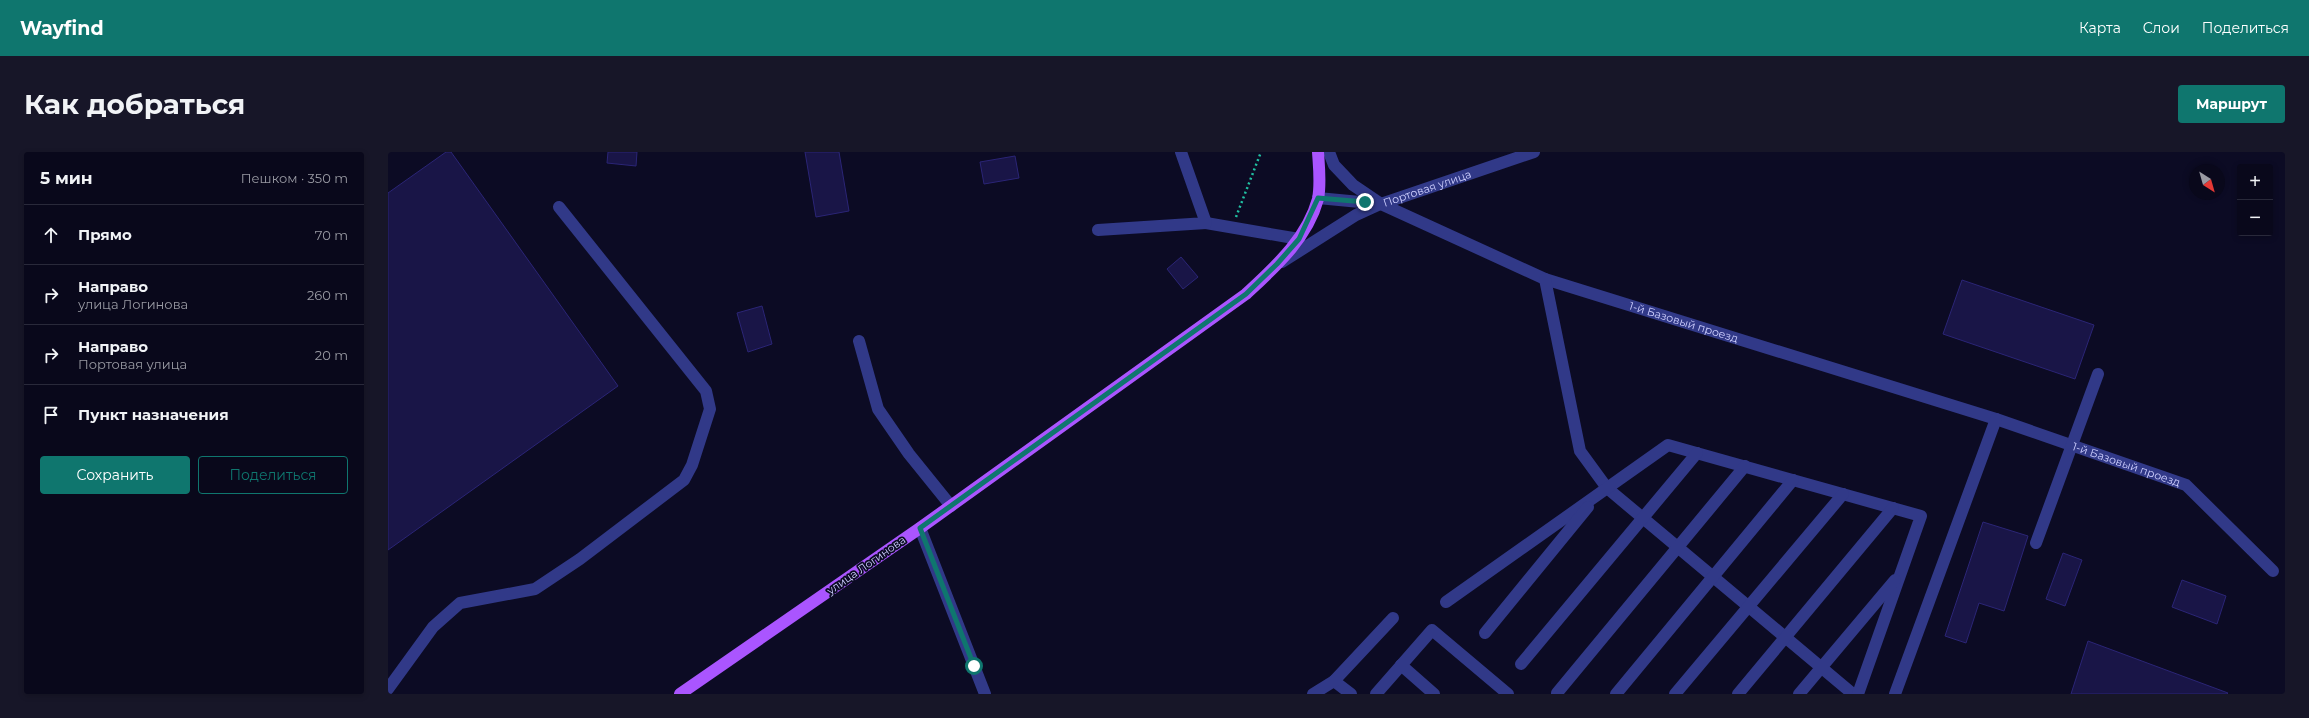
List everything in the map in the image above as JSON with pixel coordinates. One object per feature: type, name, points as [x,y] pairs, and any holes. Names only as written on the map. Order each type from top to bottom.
[{"type":"main road","name":"улица Логинова","points":[[680,694],[920,528],[1246,294],[1277,264],[1299,239],[1318,198],[1318,152]]},
{"type":"street","points":[[1181,152],[1206,223]]},
{"type":"street","points":[[1328,152],[1334,165],[1353,185],[1381,204]]},
{"type":"street","name":"Портовая улица","points":[[1318,198],[1381,204],[1534,152]]},
{"type":"street","points":[[1277,264],[1356,215],[1381,204]]},
{"type":"street","name":"1-й Базовый проезд","points":[[1381,204],[1545,279],[1996,419],[2186,485],[2273,571]]},
{"type":"street","points":[[388,689],[433,627],[460,603],[535,589],[580,559],[684,480],[692,465],[710,409],[706,391],[559,207]]},
{"type":"street","points":[[1098,230],[1206,223],[1299,239]]},
{"type":"street","points":[[1545,279],[1580,451],[1603,491],[1643,518],[1853,694]]},
{"type":"street","points":[[859,341],[878,409],[909,454],[951,506]]},
{"type":"street","points":[[2036,543],[2098,374]]},
{"type":"street","points":[[1895,694],[1996,419]]},
{"type":"street","points":[[1446,602],[1668,445],[1921,516],[1858,694]]},
{"type":"street","points":[[1520,664],[1697,453]]},
{"type":"street","points":[[1557,693],[1745,466]]},
{"type":"street","points":[[1616,694],[1793,480]]},
{"type":"street","points":[[1485,633],[1603,491]]},
{"type":"street","points":[[1675,694],[1843,494]]},
{"type":"street","points":[[1738,694],[1893,508]]},
{"type":"street","points":[[920,528],[985,694]]},
{"type":"street","points":[[1799,694],[1900,574]]},
{"type":"street","points":[[1313,694],[1334,681],[1393,618]]},
{"type":"street","points":[[1376,694],[1432,630],[1508,694]]},
{"type":"street","points":[[1401,665],[1434,694]]},
{"type":"street","points":[[1334,681],[1351,694]]},
{"type":"path","points":[[1232,227],[1261,152]]},
{"type":"building","points":[[446,152],[451,152],[618,386],[388,550],[388,193]]},
{"type":"building","points":[[608,152],[637,152],[636,166],[607,163]]},
{"type":"building","points":[[805,152],[839,152],[849,211],[816,217]]},
{"type":"building","points":[[1015,156],[1019,178],[984,184],[980,162]]},
{"type":"building","points":[[1181,257],[1198,277],[1183,289],[1167,269]]},
{"type":"building","points":[[1962,280],[2094,325],[2075,379],[1943,334]]},
{"type":"building","points":[[762,306],[772,344],[748,352],[737,313]]},
{"type":"building","points":[[1983,522],[2028,536],[2004,611],[1979,603],[1966,643],[1945,636]]},
{"type":"building","points":[[2063,553],[2082,560],[2065,606],[2046,599]]},
{"type":"building","points":[[2182,580],[2226,596],[2217,624],[2172,607]]},
{"type":"building","points":[[2088,641],[2228,693],[2071,694]]},
{"type":"route","points":[[974,666],[920,528],[1165,354],[1246,294],[1277,264],[1299,239],[1318,198],[1365,202]]}]
